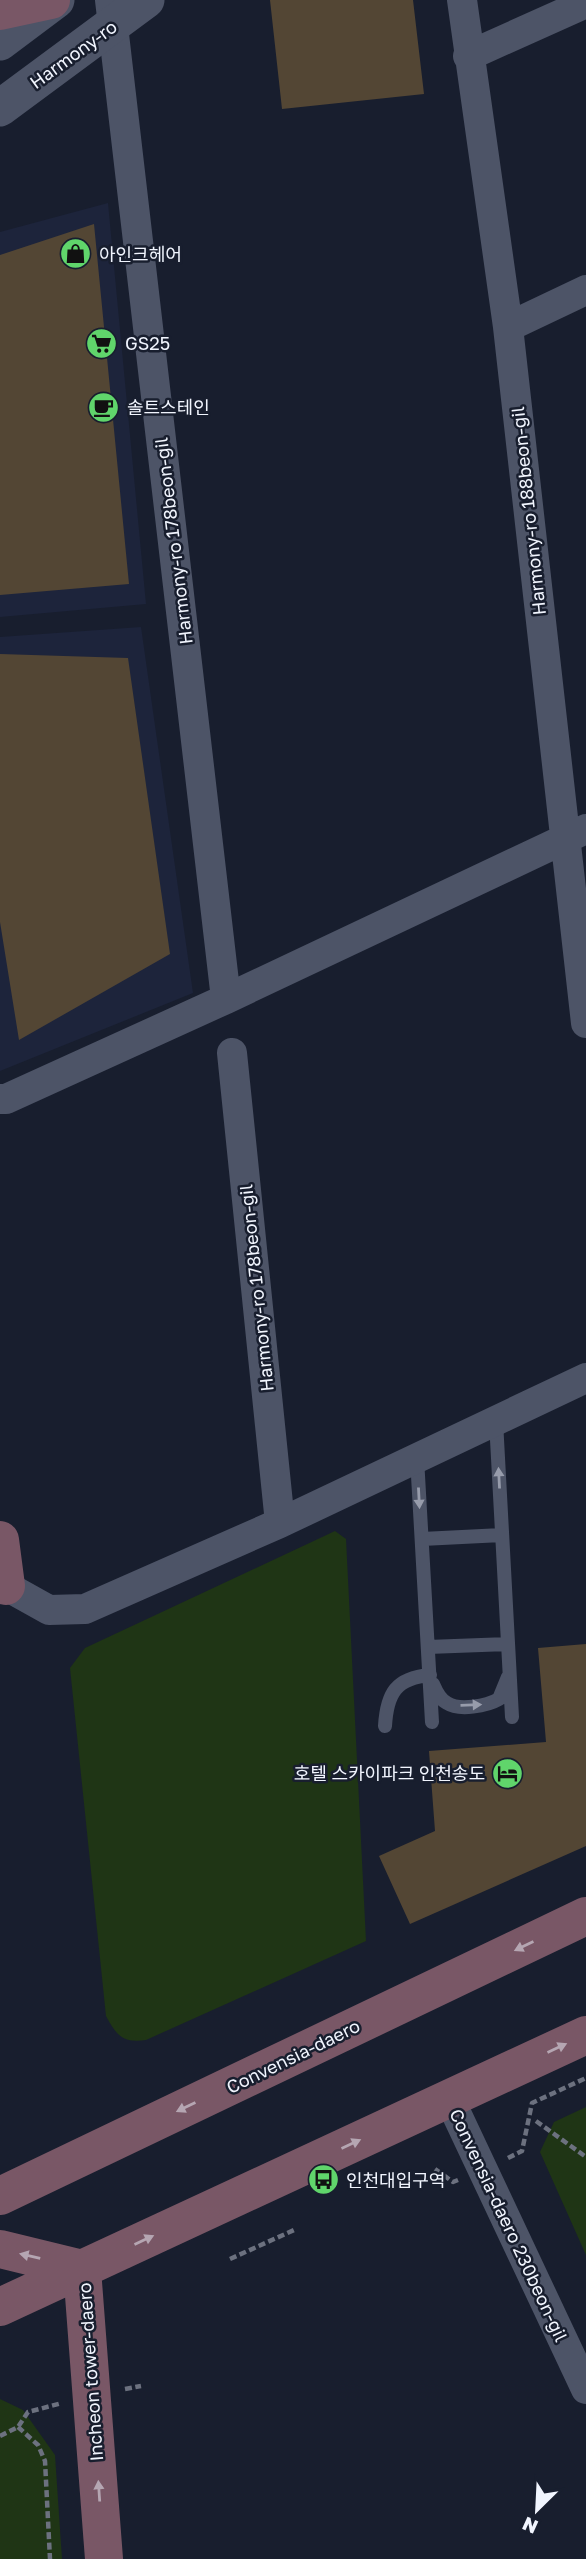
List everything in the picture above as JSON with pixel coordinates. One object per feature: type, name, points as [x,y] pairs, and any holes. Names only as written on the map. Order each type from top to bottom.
[{"type":"main road","points":[[0,10],[53,0]]},
{"type":"main road","points":[[0,1540],[3,1583]]},
{"type":"main road","name":"Convensia-daero","points":[[0,2196],[586,1916]]},
{"type":"main road","points":[[0,2307],[586,2035]]},
{"type":"main road","name":"Incheon tower-daero","points":[[0,2249],[82,2269],[104,2559]]},
{"type":"street","points":[[0,42],[53,0]]},
{"type":"street","name":"Harmony-ro","points":[[0,108],[112,12],[146,0]]},
{"type":"street","name":"Harmony-ro 188beon-gil","points":[[462,0],[575,834],[586,1023]]},
{"type":"street","points":[[468,56],[586,3]]},
{"type":"street","name":"Harmony-ro 178beon-gil","points":[[112,12],[226,999]]},
{"type":"street","points":[[508,327],[586,289]]},
{"type":"street","points":[[0,1099],[6,1099],[226,999],[575,834]]},
{"type":"street","name":"Harmony-ro 178beon-gil","points":[[232,1053],[279,1523]]},
{"type":"street","points":[[3,1583],[48,1610],[85,1609],[279,1523],[586,1378]]},
{"type":"street","name":"Convensia-daero 230beon-gil","points":[[449,2098],[586,2389]]},
{"type":"lane","points":[[496,1421],[512,1717]]},
{"type":"lane","points":[[417,1458],[432,1722]]},
{"type":"lane","points":[[422,1539],[502,1535]]},
{"type":"lane","points":[[428,1647],[508,1644]]},
{"type":"lane","points":[[429,1670],[433,1684],[449,1705],[486,1705],[499,1699],[507,1681],[509,1662]]},
{"type":"lane","points":[[385,1726],[388,1702],[399,1684],[429,1670]]},
{"type":"path","points":[[522,2151],[532,2103],[586,2078]]},
{"type":"path","points":[[536,2121],[586,2157]]},
{"type":"path","points":[[435,2169],[453,2182]]},
{"type":"path","points":[[230,2259],[294,2230]]},
{"type":"path","points":[[18,2427],[38,2445],[45,2461],[50,2559]]},
{"type":"shaded area","points":[[108,203],[146,604],[0,617],[0,232]]},
{"type":"shaded area","points":[[141,627],[193,993],[0,1071],[0,637]]},
{"type":"green space","points":[[335,1531],[346,1539],[366,1941],[146,2040],[121,2037],[106,2016],[70,1668],[85,1648]]},
{"type":"green space","points":[[586,2107],[586,2255],[540,2152],[554,2122]]},
{"type":"green space","points":[[0,2399],[23,2410],[55,2455],[62,2559],[0,2559]]},
{"type":"building","points":[[270,0],[413,0],[424,94],[282,109]]},
{"type":"building","points":[[94,224],[129,584],[0,595],[0,255]]},
{"type":"building","points":[[0,654],[128,658],[170,954],[19,1040],[0,922]]},
{"type":"building","name":"호텔 스카이파크 인천송도","points":[[586,1644],[586,1846],[410,1924],[379,1856],[435,1831],[429,1751],[546,1742],[538,1648]]},
{"type":"place","name":"아인크헤어","points":[[76,254]]},
{"type":"place","name":"GS25","points":[[102,343]]},
{"type":"place","name":"솔트스테인","points":[[104,407]]},
{"type":"place","name":"호텔 스카이파크 인천송도","points":[[508,1773]]},
{"type":"place","name":"인천대입구역","points":[[323,2180]]}]
